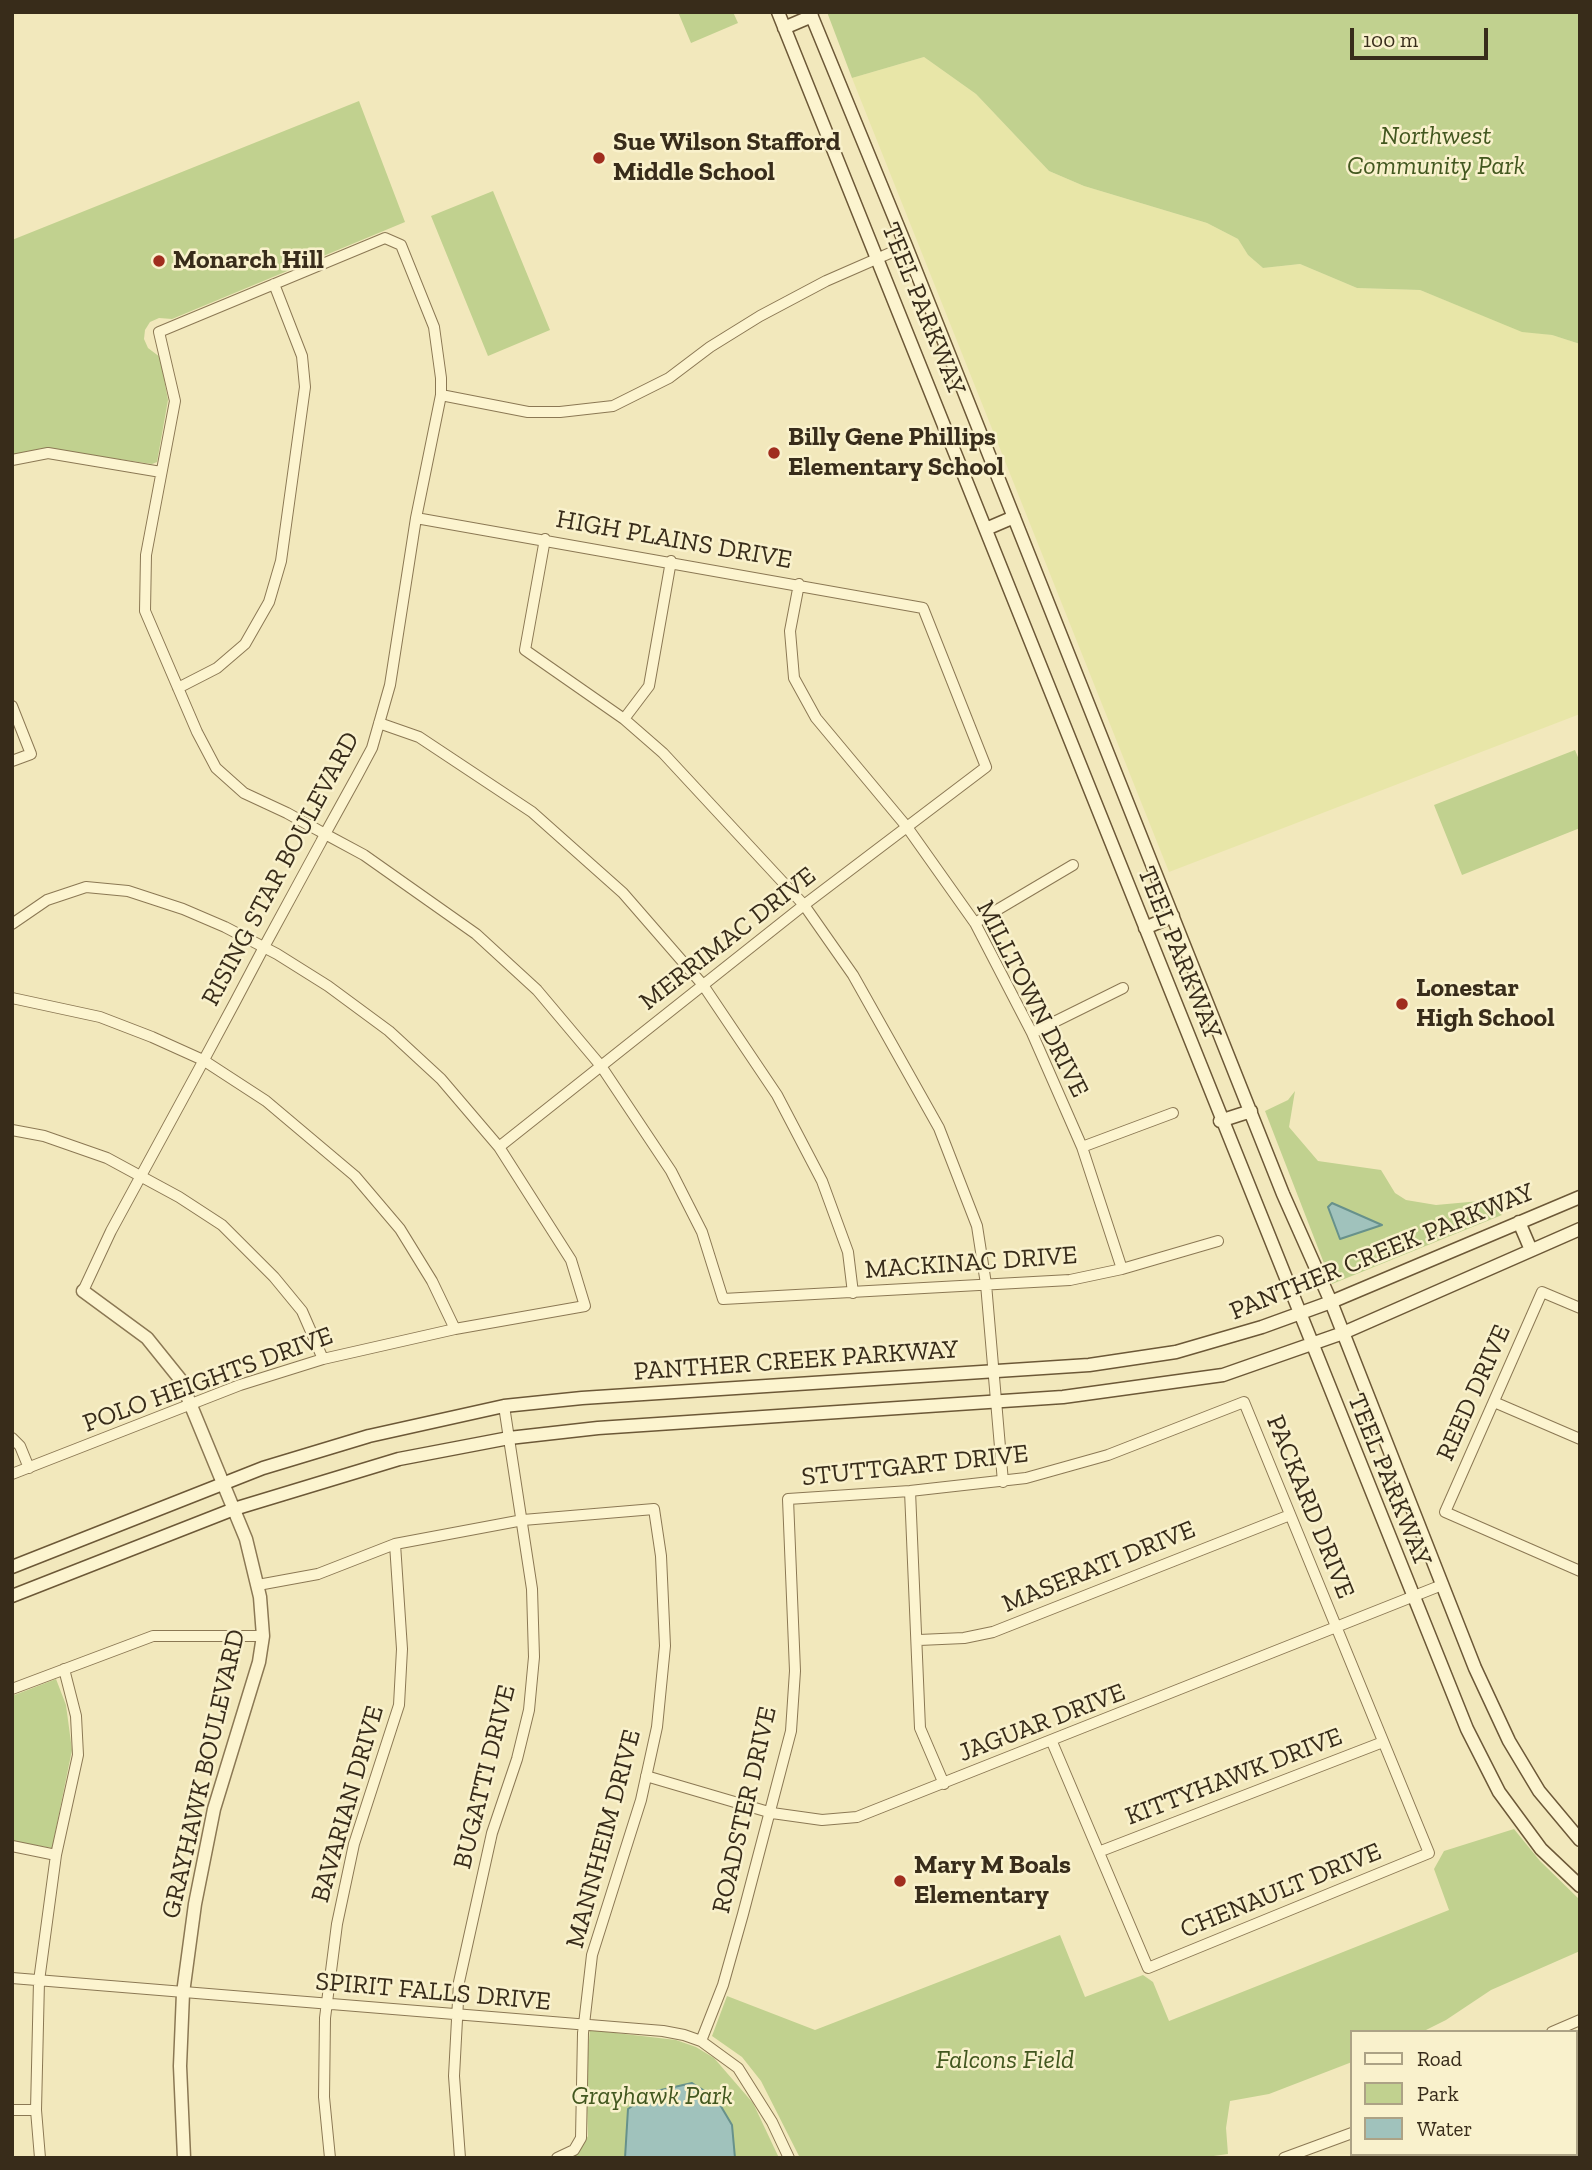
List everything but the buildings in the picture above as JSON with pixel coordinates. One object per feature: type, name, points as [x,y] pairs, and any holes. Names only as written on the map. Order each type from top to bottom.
[{"type":"main road","name":"TEEL PARKWAY","points":[[778,12],[878,257],[1220,1121],[1467,1729],[1499,1791],[1542,1849],[1580,1886]]},
{"type":"main road","name":"TEEL PARKWAY","points":[[811,14],[1251,1111],[1331,1302],[1486,1695],[1539,1791],[1580,1840]]},
{"type":"main road","points":[[784,28],[811,14]]},
{"type":"main road","points":[[986,529],[1014,517]]},
{"type":"main road","points":[[1144,928],[1173,916]]},
{"type":"main road","points":[[1220,1121],[1251,1111]]},
{"type":"main road","name":"PANTHER CREEK PARKWAY","points":[[12,1567],[224,1483],[369,1436],[504,1406],[582,1398],[1088,1365],[1176,1352],[1331,1302],[1580,1197]]},
{"type":"main road","points":[[1519,1222],[1531,1250]]},
{"type":"main road","name":"PANTHER CREEK PARKWAY","points":[[12,1596],[234,1509],[399,1459],[509,1438],[598,1428],[995,1402],[1131,1390],[1223,1375],[1343,1334],[1580,1229]]},
{"type":"main road","name":"GRAYHAWK BOULEVARD","points":[[83,1291],[147,1338],[180,1379],[234,1509],[251,1554],[258,1585],[263,1636],[252,1688],[214,1809],[195,1904],[183,1993],[180,2066],[184,2158]]},
{"type":"street","name":"RISING STAR BOULEVARD","points":[[83,1291],[141,1175],[372,748],[390,685],[416,518],[441,396],[440,361],[434,327],[401,245],[394,240],[377,241],[274,284]]},
{"type":"street","points":[[441,396],[528,412],[560,412],[613,406],[669,378],[710,347],[760,316],[878,257],[906,246]]},
{"type":"street","points":[[178,688],[217,667],[245,645],[269,602],[281,561],[305,387],[302,356],[274,284],[159,332],[175,401],[146,555],[143,593],[151,627],[178,688],[216,768],[244,793],[364,855],[476,934],[537,990],[601,1066]]},
{"type":"street","points":[[12,460],[48,453],[161,472]]},
{"type":"street","name":"HIGH PLAINS DRIVE","points":[[416,518],[671,561],[923,608],[986,768]]},
{"type":"street","points":[[545,539],[525,650],[624,719],[663,753],[720,811],[804,905],[853,975],[939,1128],[977,1226],[986,1284],[1003,1482]]},
{"type":"street","points":[[624,719],[649,687],[671,561]]},
{"type":"street","name":"MILLTOWN DRIVE","points":[[799,584],[790,631],[794,678],[816,718],[907,827],[975,923],[1032,1033],[1082,1147],[1122,1269]]},
{"type":"street","points":[[12,706],[31,754],[12,761]]},
{"type":"street","points":[[379,723],[419,737],[532,812],[623,893],[703,985],[778,1096],[822,1181],[848,1252],[853,1293]]},
{"type":"street","name":"MERRIMAC DRIVE","points":[[499,1147],[804,905],[986,768]]},
{"type":"street","points":[[975,923],[1073,865]]},
{"type":"street","points":[[12,924],[47,900],[86,887],[128,891],[183,909],[264,947],[328,986],[389,1031],[441,1079],[499,1147]]},
{"type":"street","points":[[1032,1033],[1123,988]]},
{"type":"street","points":[[12,998],[100,1017],[203,1060],[266,1101],[355,1176],[400,1229],[432,1281],[455,1329]]},
{"type":"street","name":"MACKINAC DRIVE","points":[[601,1066],[671,1171],[702,1232],[723,1299],[1070,1280],[1122,1269],[1218,1241]]},
{"type":"street","points":[[1082,1147],[1173,1113]]},
{"type":"street","points":[[12,1130],[44,1136],[141,1175],[222,1225],[274,1277],[302,1311],[323,1359]]},
{"type":"street","name":"POLO HEIGHTS DRIVE","points":[[12,1474],[192,1404],[323,1359],[455,1329],[585,1306],[571,1260],[499,1147]]},
{"type":"street","name":"REED DRIVE","points":[[1580,1308],[1542,1292],[1445,1511],[1580,1571]]},
{"type":"street","name":"STUTTGART DRIVE","points":[[788,1499],[1003,1482],[1108,1455],[1244,1402]]},
{"type":"street","name":"PACKARD DRIVE","points":[[1244,1402],[1429,1853]]},
{"type":"street","points":[[1494,1402],[1580,1439]]},
{"type":"street","name":"BUGATTI DRIVE","points":[[460,2158],[454,2076],[455,2015],[469,1933],[492,1833],[517,1759],[529,1710],[534,1657],[532,1589],[504,1406]]},
{"type":"street","points":[[12,1438],[20,1446],[29,1468]]},
{"type":"street","points":[[910,1491],[919,1640],[920,1728],[944,1784]]},
{"type":"street","name":"ROADSTER DRIVE","points":[[701,2041],[723,1984],[772,1813],[791,1731],[794,1671],[788,1499]]},
{"type":"street","name":"MANNHEIM DRIVE","points":[[523,1520],[654,1509],[661,1556],[665,1646],[657,1727],[646,1776],[592,1955],[584,2025],[581,2138],[574,2150],[557,2158]]},
{"type":"street","name":"MASERATI DRIVE","points":[[919,1640],[993,1632],[1290,1515]]},
{"type":"street","points":[[258,1585],[318,1574],[395,1544],[523,1520]]},
{"type":"street","name":"BAVARIAN DRIVE","points":[[330,2158],[324,2097],[327,2005],[337,1924],[354,1844],[399,1705],[402,1649],[395,1544]]},
{"type":"street","name":"JAGUAR DRIVE","points":[[646,1776],[772,1813],[822,1820],[857,1817],[1337,1629],[1442,1584]]},
{"type":"street","points":[[12,1689],[153,1636],[263,1636]]},
{"type":"street","points":[[40,2158],[36,2110],[39,1981],[56,1855],[78,1755],[76,1716],[64,1669]]},
{"type":"street","points":[[1052,1742],[1101,1851]]},
{"type":"street","name":"KITTYHAWK DRIVE","points":[[1101,1851],[1383,1742]]},
{"type":"street","points":[[12,1846],[56,1855]]},
{"type":"street","name":"CHENAULT DRIVE","points":[[1101,1851],[1148,1968],[1429,1853]]},
{"type":"street","name":"SPIRIT FALLS DRIVE","points":[[12,1978],[663,2031],[701,2041],[738,2068],[772,2122],[789,2158]]},
{"type":"street","points":[[1557,2030],[1580,2020]]},
{"type":"street","points":[[12,2110],[36,2110]]},
{"type":"street","points":[[1284,2158],[1350,2134]]},
{"type":"shaded area","points":[[924,57],[976,94],[1049,171],[1084,186],[1207,223],[1238,239],[1248,255],[1263,268],[1300,264],[1357,288],[1420,290],[1522,331],[1552,335],[1580,344],[1580,714],[1169,872],[852,78]]},
{"type":"green space","points":[[678,12],[733,12],[738,23],[691,43]]},
{"type":"green space","name":"Northwest Community Park","points":[[827,12],[1580,12],[1580,344],[1552,335],[1522,332],[1420,290],[1357,288],[1300,264],[1263,268],[1248,255],[1238,239],[1207,223],[1084,186],[1049,171],[976,94],[924,57],[852,78]]},
{"type":"green space","points":[[359,101],[405,222],[172,319],[159,318],[150,322],[144,339],[148,348],[160,357],[168,400],[157,462],[152,464],[43,448],[12,455],[12,240]]},
{"type":"green space","points":[[493,191],[550,330],[488,356],[431,216]]},
{"type":"green space","points":[[1575,750],[1580,762],[1580,828],[1462,875],[1434,805]]},
{"type":"green space","points":[[1295,1091],[1289,1127],[1318,1161],[1381,1170],[1395,1193],[1406,1200],[1436,1205],[1491,1200],[1502,1215],[1332,1284],[1265,1111],[1288,1100]]},
{"type":"green space","points":[[56,1679],[66,1705],[72,1750],[52,1848],[12,1841],[12,1696]]},
{"type":"green space","name":"Falcons Field","points":[[1514,1829],[1540,1861],[1580,1900],[1580,1951],[1491,1990],[1426,2030],[1350,2030],[1350,2063],[1269,2094],[1230,2101],[1226,2128],[1228,2154],[1199,2158],[800,2158],[761,2081],[742,2057],[712,2036],[727,1996],[815,2030],[1060,1935],[1085,1997],[1143,1975],[1153,1982],[1169,2021],[1449,1910],[1434,1869],[1444,1851]]},
{"type":"green space","name":"Grayhawk Park","points":[[590,2030],[676,2040],[696,2047],[714,2058],[753,2103],[779,2158],[571,2158],[578,2153],[588,2136],[586,2072]]},
{"type":"water","points":[[1332,1203],[1382,1225],[1340,1239],[1328,1207]]},
{"type":"water","points":[[692,2083],[716,2098],[732,2125],[735,2158],[625,2158],[628,2109],[652,2092]]},
{"type":"place","name":"Sue Wilson Stafford Middle School","points":[[599,158]]},
{"type":"place","name":"Monarch Hill","points":[[159,261]]},
{"type":"place","name":"Billy Gene Phillips Elementary School","points":[[774,453]]},
{"type":"place","name":"Lonestar High School","points":[[1402,1004]]},
{"type":"place","name":"Mary M Boals Elementary","points":[[900,1881]]}]
